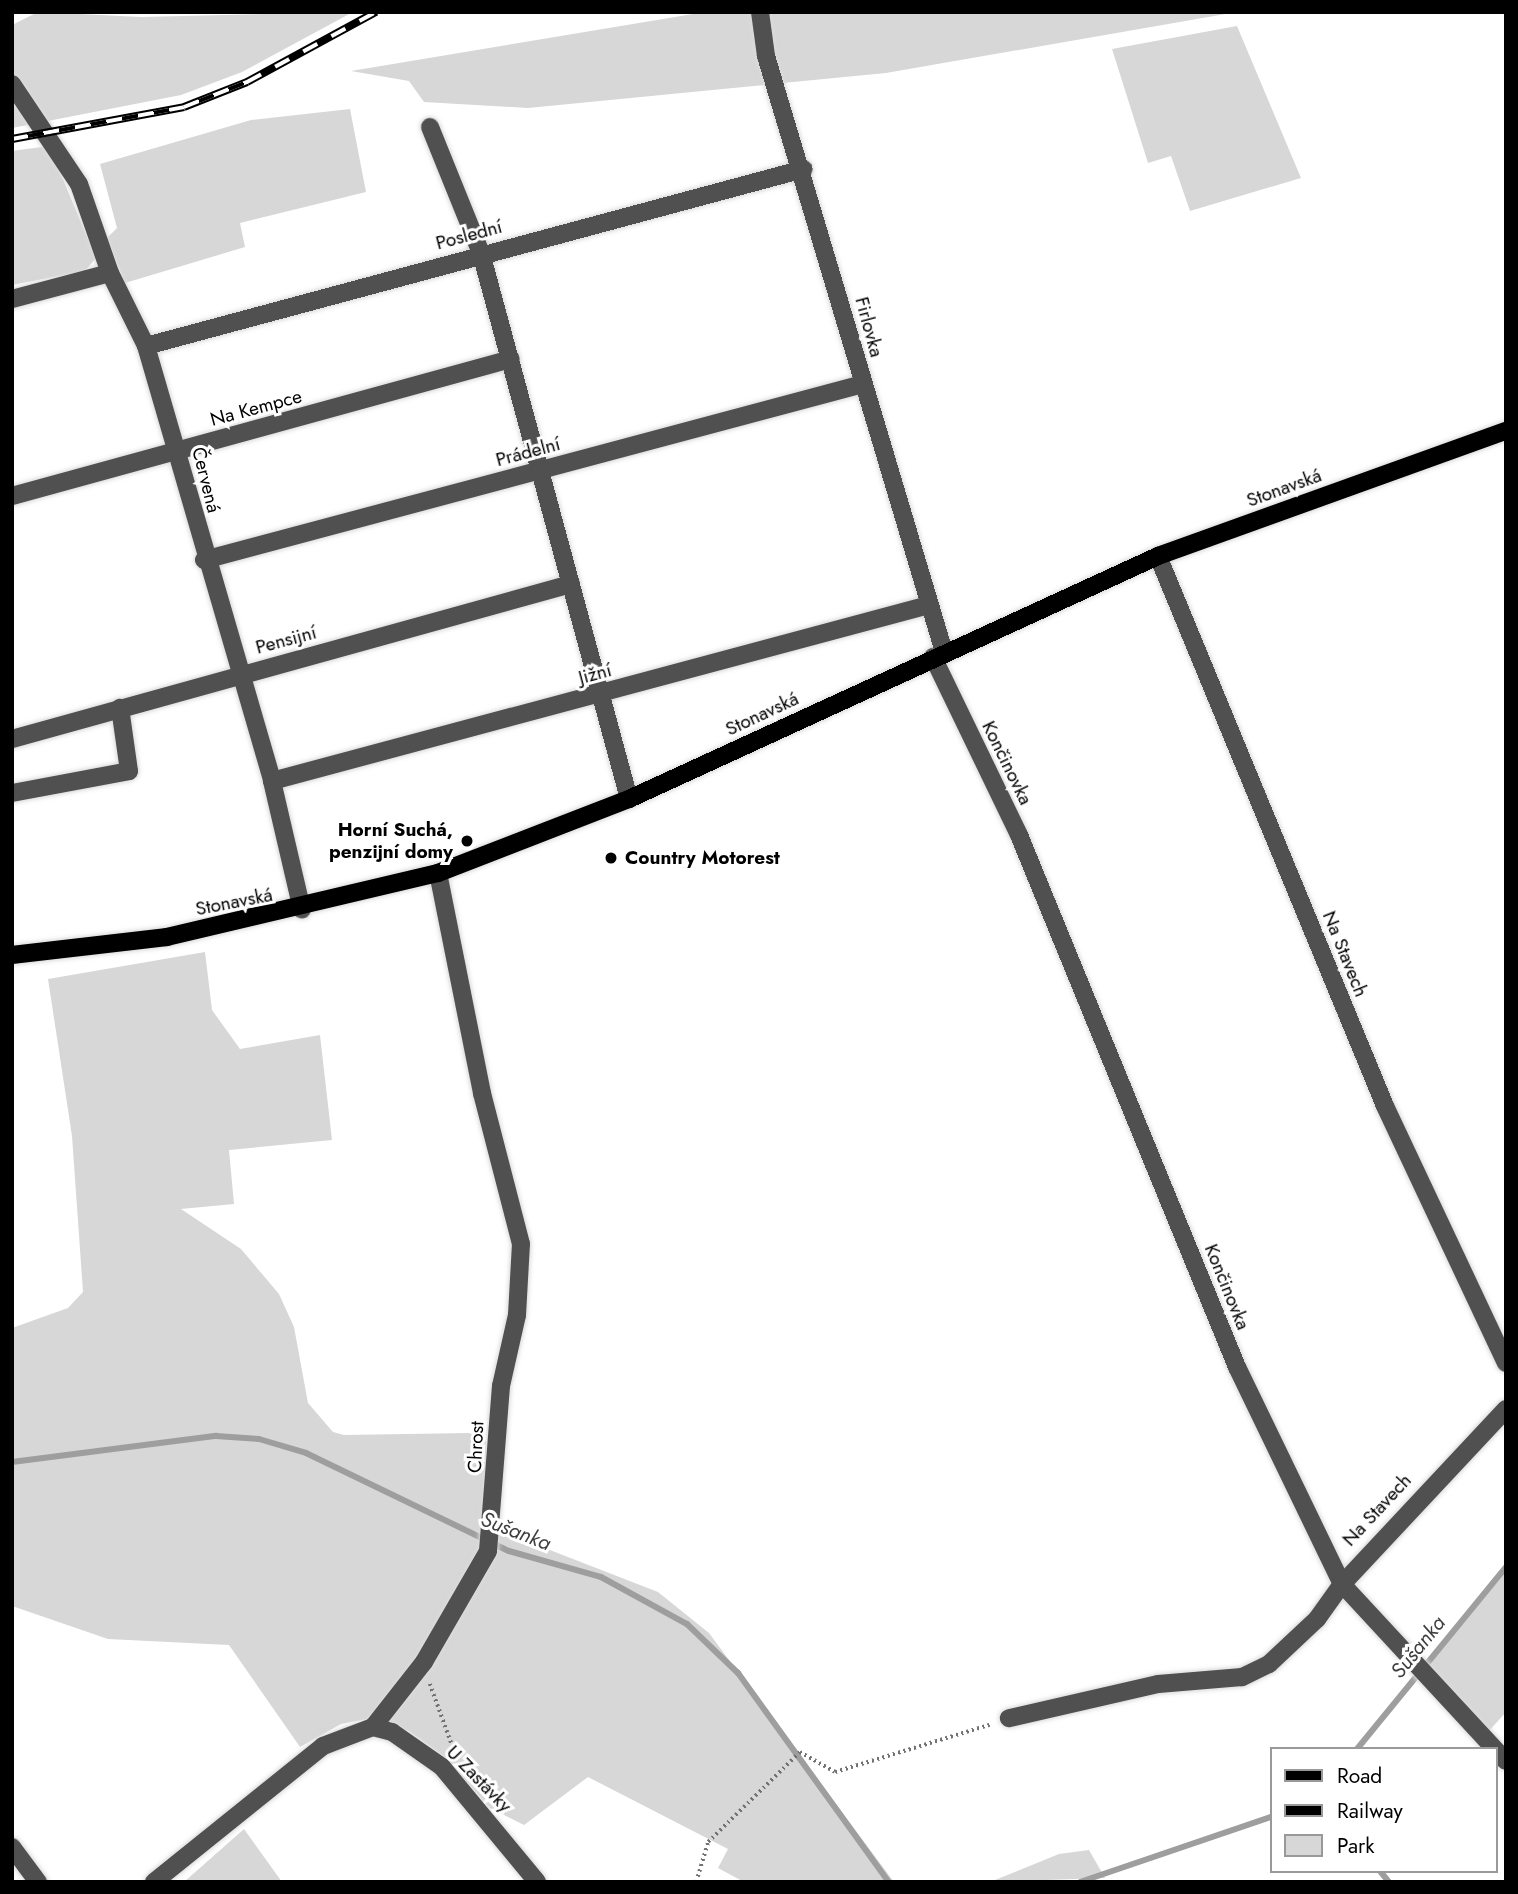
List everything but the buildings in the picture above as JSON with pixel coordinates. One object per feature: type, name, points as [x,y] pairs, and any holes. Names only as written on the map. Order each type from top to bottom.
[{"type":"main road","name":"Stonavská","points":[[12,955],[167,937],[302,910],[438,873],[629,799],[939,654],[1158,556],[1506,431]]},
{"type":"street","name":"Firlovka","points":[[760,12],[766,56],[804,169],[863,384],[929,605],[939,654]]},
{"type":"street","name":"Červená","points":[[12,84],[79,184],[110,273],[146,346],[177,452],[204,560],[272,781],[302,910]]},
{"type":"street","points":[[430,127],[481,253],[629,799]]},
{"type":"street","name":"Poslední","points":[[146,346],[481,253],[804,169]]},
{"type":"street","points":[[12,299],[110,273]]},
{"type":"street","name":"Na Kempce","points":[[12,496],[511,359]]},
{"type":"street","name":"Prádelní","points":[[204,560],[863,384]]},
{"type":"street","name":"Na Stavech","points":[[1158,556],[1385,1106],[1506,1363]]},
{"type":"street","name":"Pensijní","points":[[12,739],[571,584]]},
{"type":"street","name":"Jižní","points":[[272,781],[929,605]]},
{"type":"street","name":"Končinovka","points":[[939,654],[1024,847],[1237,1367],[1342,1584],[1423,1666],[1494,1747]]},
{"type":"street","points":[[12,793],[129,771],[120,708]]},
{"type":"street","name":"Chrost","points":[[373,1727],[424,1662],[491,1542],[501,1386],[517,1315],[521,1244],[482,1093],[438,873]]},
{"type":"street","name":"Na Stavech","points":[[1342,1584],[1506,1409]]},
{"type":"street","points":[[1009,1718],[1158,1684],[1242,1677],[1269,1664],[1317,1619],[1342,1584]]},
{"type":"street","points":[[154,1882],[323,1746],[373,1727]]},
{"type":"street","name":"U Zastávky","points":[[373,1727],[392,1732],[442,1767],[537,1882]]},
{"type":"street","points":[[12,1847],[38,1882]]},
{"type":"path","points":[[424,1662],[457,1757]]},
{"type":"path","points":[[696,1882],[708,1842],[787,1761],[800,1752],[835,1772],[1009,1718]]},
{"type":"green space","points":[[38,12],[141,17],[353,12],[242,72],[181,95],[12,128],[12,25]]},
{"type":"green space","points":[[705,12],[1237,12],[886,73],[528,108],[424,102],[409,81],[351,71]]},
{"type":"green space","points":[[1237,26],[1301,178],[1190,211],[1171,156],[1148,163],[1112,49]]},
{"type":"green space","points":[[350,109],[366,192],[240,223],[245,247],[125,283],[107,238],[117,228],[100,164],[251,120]]},
{"type":"green space","points":[[49,146],[96,258],[85,271],[12,285],[12,151]]},
{"type":"green space","points":[[205,952],[212,1010],[240,1049],[320,1035],[332,1140],[229,1150],[234,1204],[181,1209],[241,1249],[279,1294],[294,1327],[308,1403],[333,1432],[344,1435],[469,1433],[486,1441],[488,1526],[658,1592],[709,1633],[894,1882],[744,1882],[718,1868],[728,1849],[588,1777],[524,1825],[490,1808],[445,1757],[409,1731],[367,1719],[341,1724],[300,1747],[229,1645],[108,1639],[12,1606],[12,1328],[68,1308],[83,1292],[72,1136],[48,979]]},
{"type":"green space","points":[[1506,1567],[1506,1712],[1488,1732],[1426,1664]]},
{"type":"green space","points":[[244,1829],[282,1882],[184,1882]]},
{"type":"green space","points":[[1089,1850],[1105,1878],[990,1882],[1059,1854]]},
{"type":"waterway","name":"Sušanka","points":[[12,1462],[216,1436],[259,1439],[306,1453],[509,1551],[601,1577],[687,1624],[738,1673],[889,1882]]},
{"type":"waterway","name":"Sušanka","points":[[1359,1747],[1506,1567]]},
{"type":"waterway","name":"Sušanka","points":[[1080,1882],[1270,1817]]},
{"type":"waterway","points":[[1382,1873],[1389,1882]]},
{"type":"railway","points":[[12,139],[184,107],[247,82],[376,12]]},
{"type":"place","name":"Horní Suchá, penzijní domy","points":[[467,841]]},
{"type":"place","name":"Country Motorest","points":[[611,858]]}]
